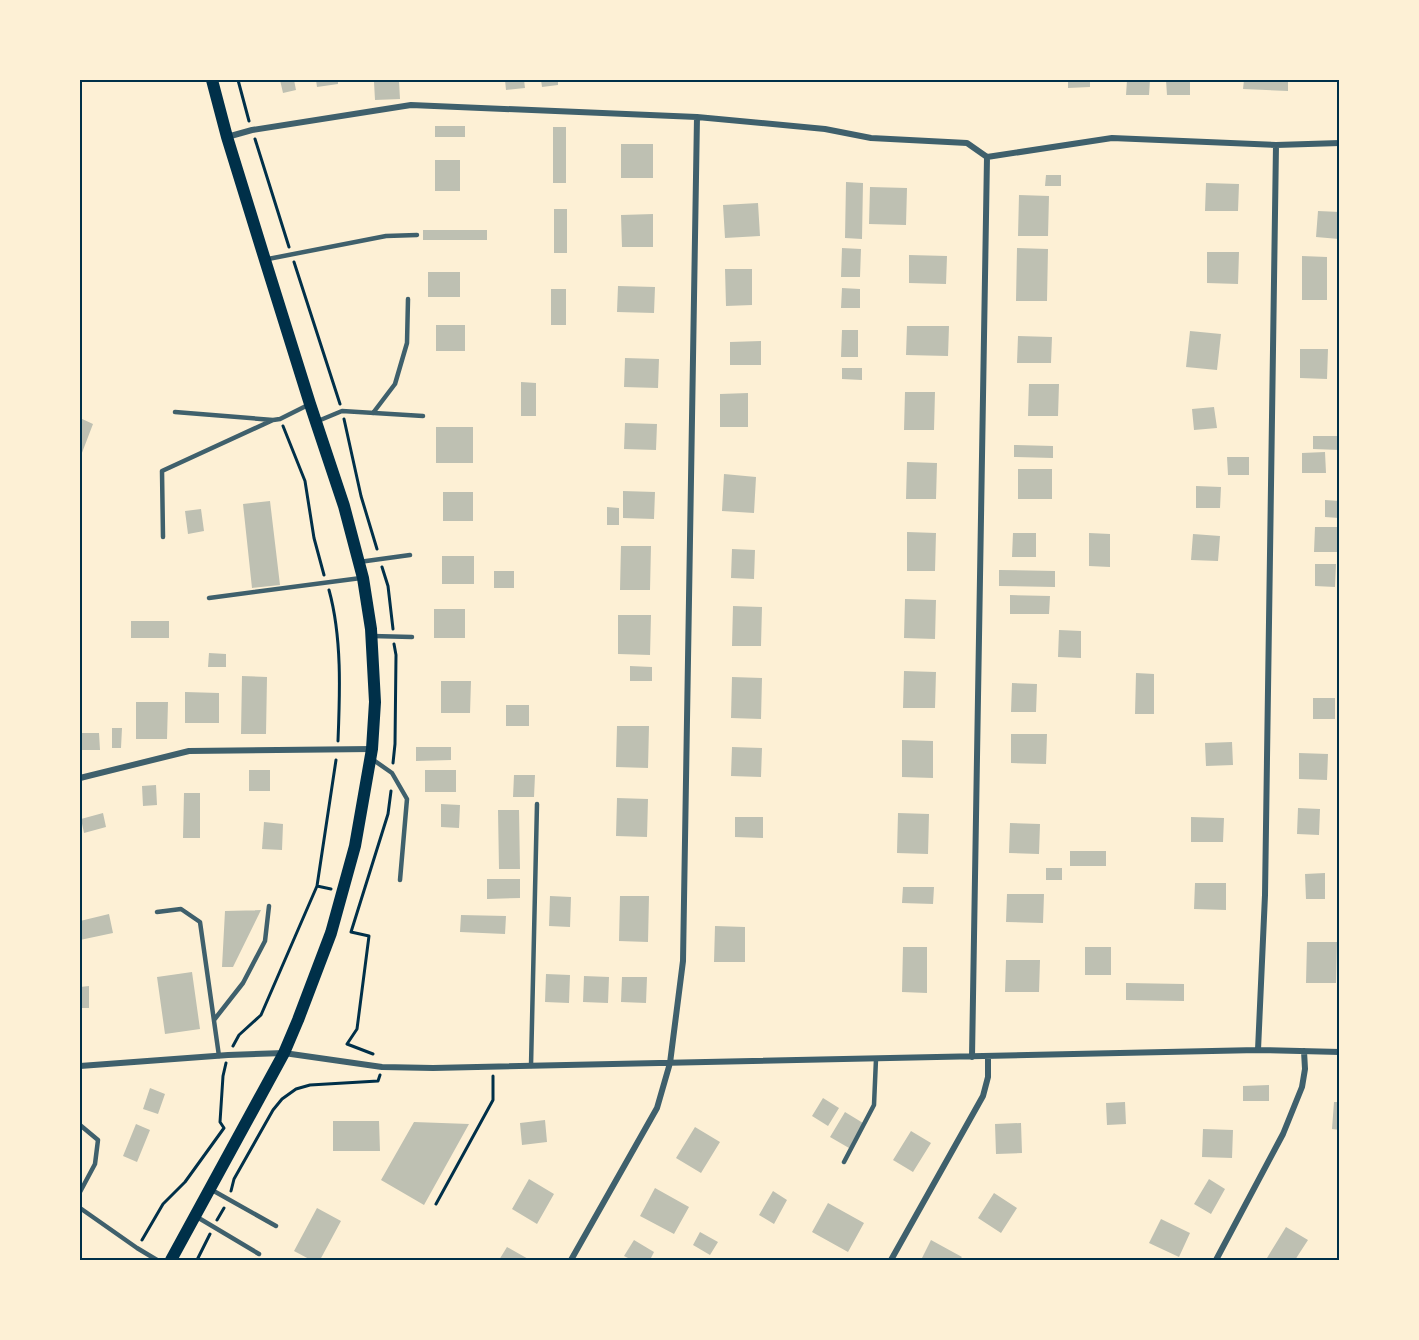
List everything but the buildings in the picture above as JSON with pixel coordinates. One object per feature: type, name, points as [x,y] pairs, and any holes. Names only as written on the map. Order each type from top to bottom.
[{"type":"main road","points":[[171,1260],[284,1053],[331,933],[356,846],[371,754],[375,702],[372,636],[359,562],[344,506],[315,422],[227,137],[212,80]]},
{"type":"street","points":[[227,137],[252,130],[411,105],[697,117],[825,129],[871,138],[967,143],[987,157],[1112,138],[1276,145],[1340,143]]},
{"type":"street","points":[[571,1260],[657,1108],[670,1063],[683,961],[697,117]]},
{"type":"street","points":[[1258,1050],[1265,895],[1276,145]]},
{"type":"street","points":[[972,1057],[987,157]]},
{"type":"street","points":[[80,778],[189,751],[338,750],[371,754]]},
{"type":"street","points":[[80,1066],[284,1053],[382,1067],[433,1068],[1258,1050],[1340,1052]]},
{"type":"street","points":[[1216,1260],[1283,1134],[1302,1087],[1305,1069],[1304,1052]]},
{"type":"street","points":[[891,1260],[983,1096],[988,1077],[988,1056]]},
{"type":"lane","points":[[265,260],[386,236],[417,236]]},
{"type":"lane","points":[[373,413],[395,384],[407,343],[408,299]]},
{"type":"lane","points":[[163,537],[162,471],[310,404]]},
{"type":"lane","points":[[315,422],[342,411],[423,416]]},
{"type":"lane","points":[[175,412],[273,420]]},
{"type":"lane","points":[[359,562],[410,555]]},
{"type":"lane","points":[[209,598],[363,578]]},
{"type":"lane","points":[[372,636],[412,637]]},
{"type":"lane","points":[[371,754],[392,772],[406,799],[400,880]]},
{"type":"lane","points":[[531,1066],[537,804]]},
{"type":"lane","points":[[214,1020],[243,983],[265,941],[269,906]]},
{"type":"lane","points":[[157,912],[181,909],[200,922],[219,1056]]},
{"type":"lane","points":[[844,1162],[874,1105],[876,1059]]},
{"type":"lane","points":[[80,1125],[98,1140],[95,1164],[80,1192]]},
{"type":"lane","points":[[210,1189],[276,1226]]},
{"type":"lane","points":[[80,1208],[157,1260]]},
{"type":"lane","points":[[195,1216],[259,1254]]},
{"type":"path","points":[[137,1248],[163,1204],[185,1182],[224,1128],[220,1122],[223,1076],[228,1055],[238,1035],[261,1015],[316,886],[338,750],[340,677],[333,605],[314,538],[305,481],[280,418]]},
{"type":"path","points":[[197,1260],[229,1199],[234,1179],[273,1110],[282,1099],[296,1089],[310,1085],[378,1081],[382,1058],[347,1044],[357,1029],[369,936],[351,932]]},
{"type":"path","points":[[436,1204],[493,1100],[494,1067]]}]
